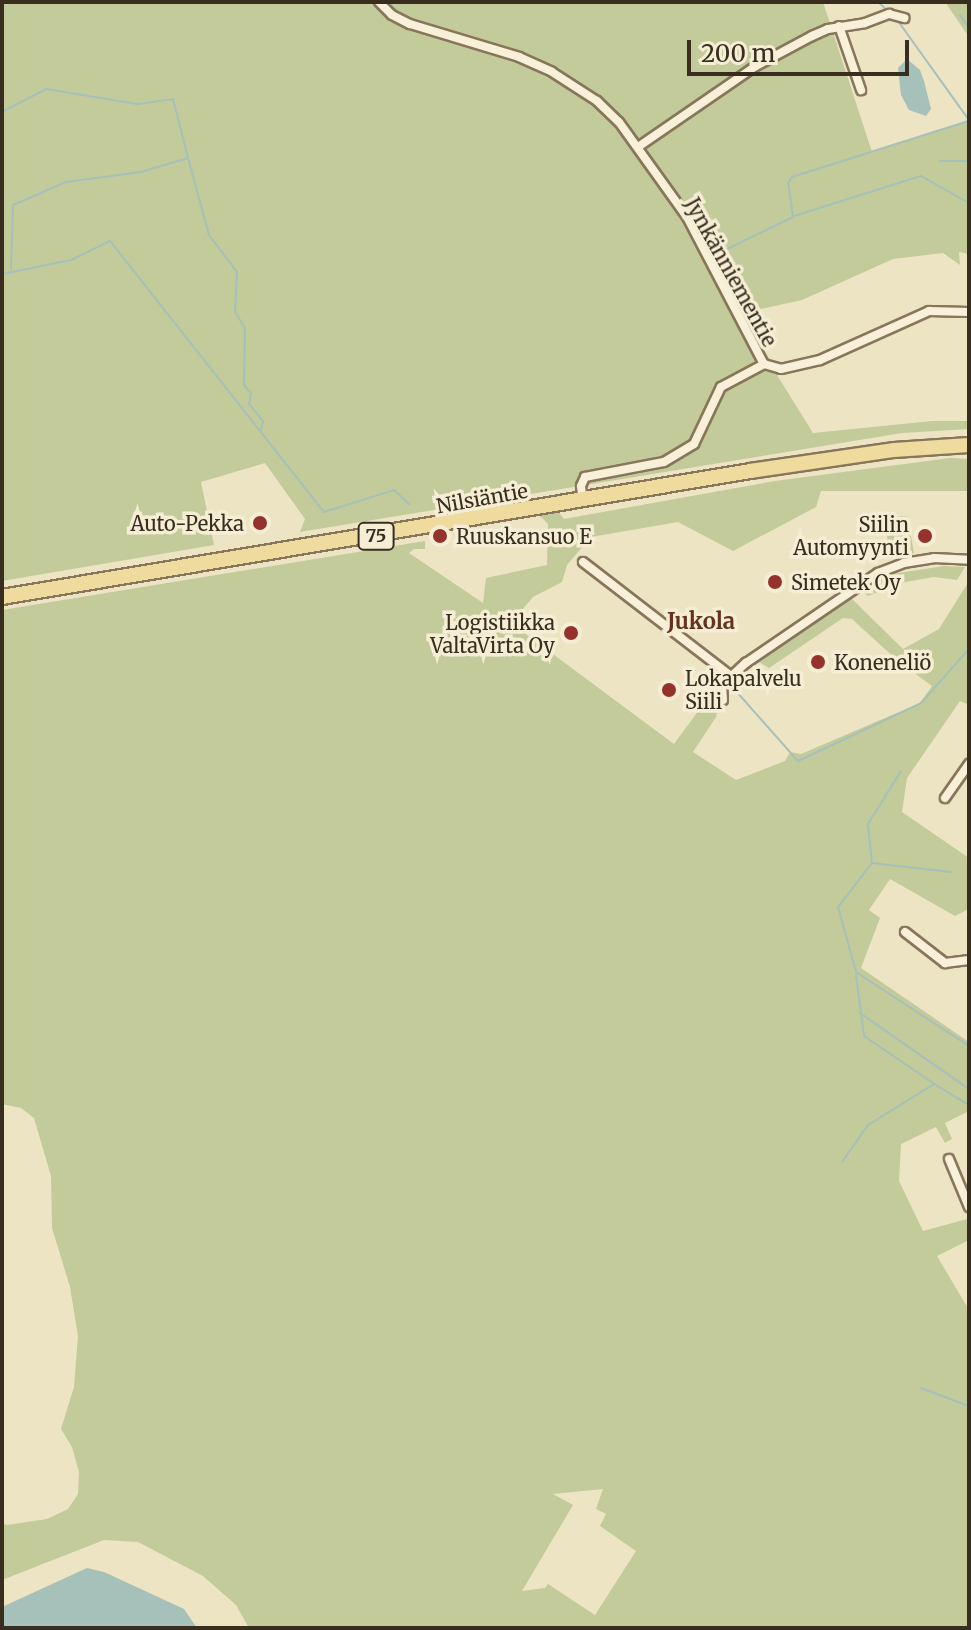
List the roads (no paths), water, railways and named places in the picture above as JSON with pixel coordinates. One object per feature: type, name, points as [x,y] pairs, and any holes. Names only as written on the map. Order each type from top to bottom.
[{"type":"main road","name":"Nilsiäntie","points":[[2,597],[764,469],[894,450],[969,445]]},
{"type":"street","name":"Jynkänniementie","points":[[379,2],[410,24],[519,57],[552,72],[597,101],[638,147],[687,217],[764,364],[781,369],[820,360],[929,311],[969,312]]},
{"type":"street","points":[[638,147],[775,55],[839,26],[889,14],[904,18]]},
{"type":"street","points":[[839,26],[861,90]]},
{"type":"street","points":[[583,501],[581,486],[585,477],[664,462],[694,444],[721,387],[764,364]]},
{"type":"street","points":[[723,700],[722,685],[731,676],[878,573],[904,563],[934,558],[969,560]]},
{"type":"street","points":[[583,562],[731,676]]},
{"type":"street","points":[[945,798],[969,764]]},
{"type":"street","points":[[905,932],[945,963],[969,960]]},
{"type":"street","points":[[949,1159],[969,1207]]},
{"type":"water","points":[[907,59],[920,70],[924,81],[931,109],[926,116],[909,110],[901,95],[898,68]]},
{"type":"water","points":[[87,1568],[104,1572],[184,1609],[197,1628],[2,1628],[2,1607]]},
{"type":"waterway","points":[[878,2],[885,8]]},
{"type":"waterway","points":[[960,15],[969,28]]},
{"type":"waterway","points":[[898,21],[969,120]]},
{"type":"waterway","points":[[2,112],[46,89],[138,104],[173,99],[188,158]]},
{"type":"waterway","points":[[713,256],[793,217],[788,183],[792,177],[969,121]]},
{"type":"waterway","points":[[11,269],[13,205],[66,182],[141,172],[188,158],[209,235],[237,272],[235,312],[245,328],[244,385],[251,393],[249,404],[263,421],[261,431]]},
{"type":"waterway","points":[[940,161],[969,161]]},
{"type":"waterway","points":[[794,216],[921,176],[969,203]]},
{"type":"waterway","points":[[2,274],[71,260],[110,241],[324,512],[394,490],[409,504]]},
{"type":"waterway","points":[[736,691],[798,761],[921,703],[969,649]]},
{"type":"waterway","points":[[872,863],[868,824],[901,771]]},
{"type":"waterway","points":[[951,872],[872,863],[838,907],[856,972],[969,1046]]},
{"type":"waterway","points":[[856,975],[864,1036],[933,1083]]},
{"type":"waterway","points":[[860,1013],[969,1089]]},
{"type":"waterway","points":[[842,1162],[868,1125],[934,1084],[969,1105]]},
{"type":"waterway","points":[[921,1388],[969,1406]]},
{"type":"place","name":"Auto-Pekka","points":[[260,523]]},
{"type":"place","name":"Ruuskansuo E","points":[[440,536]]},
{"type":"place","name":"Siilin Automyynti","points":[[925,536]]},
{"type":"place","name":"Simetek Oy","points":[[775,582]]},
{"type":"place","name":"Logistiikka ValtaVirta Oy","points":[[571,633]]},
{"type":"place","name":"Koneneliö","points":[[818,662]]},
{"type":"place","name":"Lokapalvelu Siili","points":[[669,690]]},
{"type":"district","name":"Jukola","points":[[701,622]]}]
